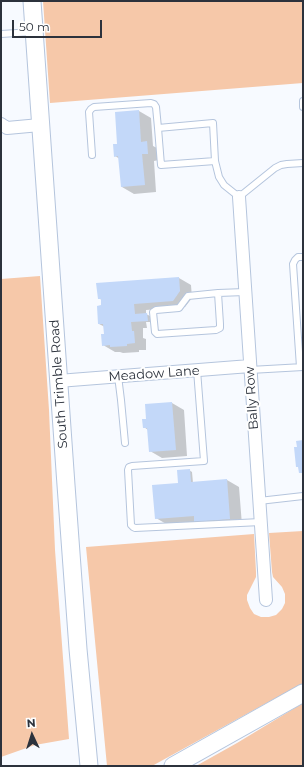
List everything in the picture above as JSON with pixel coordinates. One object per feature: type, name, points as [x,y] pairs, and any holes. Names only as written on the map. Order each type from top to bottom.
[{"type":"main road","name":"South Trimble Road","points":[[32,1],[58,381],[78,649],[89,766]]},
{"type":"main road","points":[[173,766],[303,693]]},
{"type":"street","points":[[3,129],[40,125]]},
{"type":"street","name":"Bally Row","points":[[239,196],[266,600]]},
{"type":"street","name":"Meadow Lane","points":[[58,381],[198,370],[250,368]]},
{"type":"lane","points":[[1,34],[34,32]]},
{"type":"lane","points":[[302,101],[303,107]]},
{"type":"lane","points":[[92,156],[89,112],[91,109],[151,103],[156,107],[161,165],[215,161]]},
{"type":"lane","points":[[158,128],[213,123],[215,161],[219,177],[224,186],[239,196],[275,168],[281,165],[303,163]]},
{"type":"lane","points":[[250,368],[301,367],[293,264],[294,260],[298,257],[303,257]]},
{"type":"lane","points":[[218,293],[220,328],[216,330],[157,334],[155,332],[153,312],[156,310],[179,308],[188,296],[218,293],[245,292]]},
{"type":"lane","points":[[198,370],[204,461],[130,467],[128,470],[133,527],[260,522]]},
{"type":"lane","points":[[118,376],[125,443]]},
{"type":"lane","points":[[259,501],[303,496]]},
{"type":"shaded area","points":[[43,1],[303,1],[303,83],[50,103]]},
{"type":"shaded area","points":[[40,276],[49,410],[55,550],[69,739],[35,745],[1,757],[1,279]]},
{"type":"shaded area","points":[[303,531],[303,684],[152,766],[107,766],[86,547],[254,534],[256,577],[247,595],[247,600],[254,614],[261,617],[269,617],[276,615],[282,609],[285,603],[285,594],[282,587],[273,577],[269,533]]},
{"type":"shaded area","points":[[303,703],[303,766],[196,766],[237,743]]},
{"type":"building","points":[[139,110],[141,142],[147,141],[148,154],[142,154],[145,185],[121,187],[118,156],[114,157],[113,144],[117,144],[115,112]]},
{"type":"building","points":[[179,277],[180,291],[173,301],[134,304],[135,314],[147,313],[148,321],[131,322],[132,331],[134,331],[135,343],[127,344],[127,346],[102,346],[101,334],[104,334],[103,324],[98,324],[97,306],[101,305],[101,299],[98,299],[96,283]]},
{"type":"building","points":[[172,402],[176,450],[149,452],[147,428],[143,428],[142,419],[146,419],[145,404]]},
{"type":"building","points":[[303,440],[303,473],[299,473],[298,467],[296,467],[294,447],[297,447],[296,441]]},
{"type":"building","points":[[190,469],[191,482],[227,479],[230,519],[194,522],[194,516],[155,519],[152,485],[178,483],[177,470]]}]
